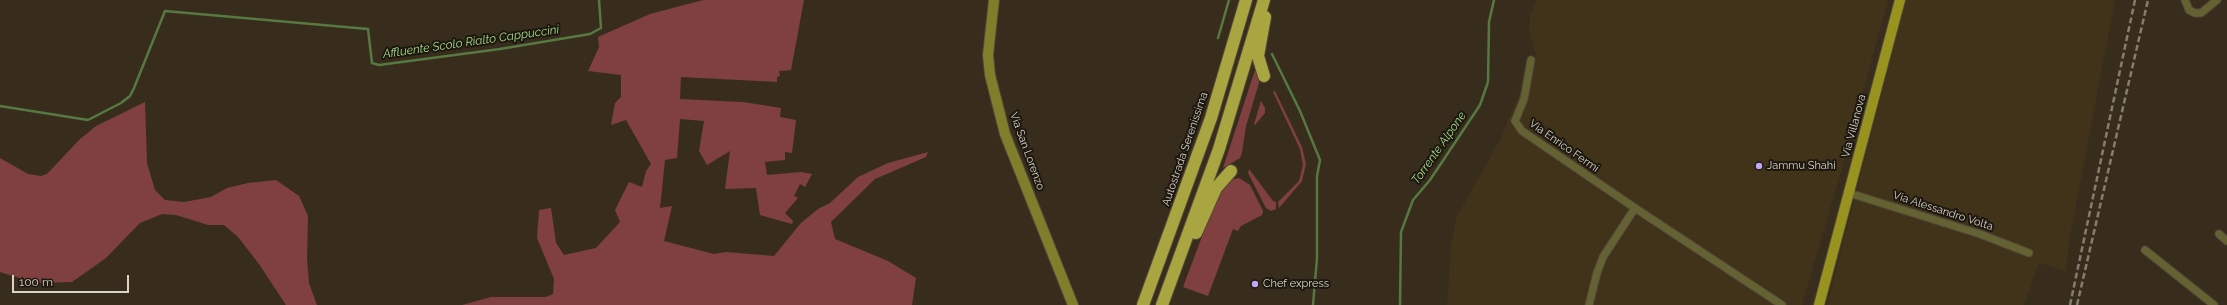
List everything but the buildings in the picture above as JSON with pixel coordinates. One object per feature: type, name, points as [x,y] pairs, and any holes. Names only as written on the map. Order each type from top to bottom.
[{"type":"highway","name":"Autostrada Serenissima","points":[[1143,305],[1211,118],[1246,0]]},
{"type":"highway","points":[[1264,76],[1258,56],[1263,37],[1265,0]]},
{"type":"highway","points":[[1162,305],[1220,149],[1265,0]]},
{"type":"highway","points":[[1177,265],[1196,233],[1216,188],[1231,171]]},
{"type":"main road","name":"Via Villanova","points":[[1819,305],[1900,0]]},
{"type":"street","name":"Via San Lorenzo","points":[[994,0],[988,55],[990,75],[1005,134],[1073,305]]},
{"type":"street","points":[[2185,0],[2189,10],[2195,13],[2201,13],[2217,0]]},
{"type":"street","name":"Via Enrico Fermi","points":[[1531,60],[1526,94],[1516,121],[1522,131],[1782,305]]},
{"type":"street","name":"Via Alessandro Volta","points":[[1849,193],[1980,234],[2029,253]]},
{"type":"street","points":[[1589,305],[1597,273],[1603,257],[1635,208]]},
{"type":"street","points":[[2219,234],[2227,241]]},
{"type":"street","points":[[2145,250],[2214,305]]},
{"type":"shaded area","points":[[703,0],[804,0],[791,70],[779,71],[780,76],[777,77],[777,82],[681,77],[680,99],[743,102],[781,108],[780,117],[796,120],[792,153],[785,152],[785,160],[765,162],[767,175],[801,172],[812,174],[805,187],[800,184],[794,196],[798,198],[785,213],[793,221],[792,224],[760,215],[756,188],[725,189],[730,151],[707,165],[699,151],[704,121],[680,119],[677,158],[665,160],[660,208],[672,206],[664,241],[714,254],[726,252],[774,256],[801,223],[818,209],[830,203],[858,177],[888,163],[928,152],[926,157],[875,179],[831,222],[835,239],[888,261],[916,278],[912,305],[462,305],[491,297],[546,297],[553,294],[554,279],[537,238],[539,210],[551,208],[556,243],[564,255],[596,248],[620,222],[615,210],[629,182],[642,187],[646,171],[651,164],[626,120],[611,125],[615,103],[621,97],[621,75],[588,71],[599,47],[598,37],[650,14]]},
{"type":"shaded area","points":[[1536,0],[1888,0],[1849,144],[1802,305],[1447,305],[1451,244],[1457,216],[1500,140],[1536,54],[1529,32],[1530,16]]},
{"type":"shaded area","points":[[1906,0],[2115,0],[2069,242],[2066,272],[2039,262],[2024,305],[1827,305]]},
{"type":"shaded area","points":[[1255,70],[1259,74],[1259,83],[1246,126],[1242,153],[1240,158],[1223,168]]},
{"type":"shaded area","points":[[1275,91],[1302,147],[1306,164],[1302,181],[1279,208],[1278,202],[1299,181],[1303,165],[1300,149],[1273,92]]},
{"type":"shaded area","points":[[1261,101],[1265,108],[1265,113],[1255,125],[1254,124]]},
{"type":"shaded area","points":[[145,102],[147,163],[155,190],[165,200],[184,202],[211,197],[227,188],[248,183],[276,180],[299,196],[308,216],[307,259],[309,283],[317,305],[286,305],[259,264],[238,237],[224,225],[208,225],[176,215],[162,214],[140,223],[106,258],[72,282],[36,283],[0,272],[0,158],[28,174],[41,176],[47,174],[79,140],[96,126]]},
{"type":"shaded area","points":[[1249,169],[1273,201],[1276,202],[1276,209],[1271,211],[1266,208],[1248,173]]},
{"type":"shaded area","points":[[1239,178],[1250,185],[1263,211],[1262,215],[1241,226],[1238,231],[1233,229],[1208,296],[1183,287],[1218,194],[1229,180]]},
{"type":"waterway","name":"Affluente Scolo Rialto Cappuccini","points":[[0,106],[88,120],[121,103],[130,96],[134,88],[165,11],[368,29],[372,63],[379,65],[500,49],[590,34],[601,28],[599,0]]},
{"type":"waterway","points":[[1218,38],[1229,0]]},
{"type":"waterway","name":"Torrente Alpone","points":[[1400,305],[1401,232],[1413,200],[1430,180],[1480,105],[1488,82],[1489,22],[1494,0]]},
{"type":"waterway","points":[[1272,54],[1300,111],[1320,160],[1317,176],[1317,258],[1313,305]]},
{"type":"railway","points":[[2070,305],[2135,0]]},
{"type":"railway","points":[[2077,305],[2148,0]]},
{"type":"place","name":"Jammu Shahi","points":[[1759,166]]},
{"type":"place","name":"Chef express","points":[[1255,284]]}]
